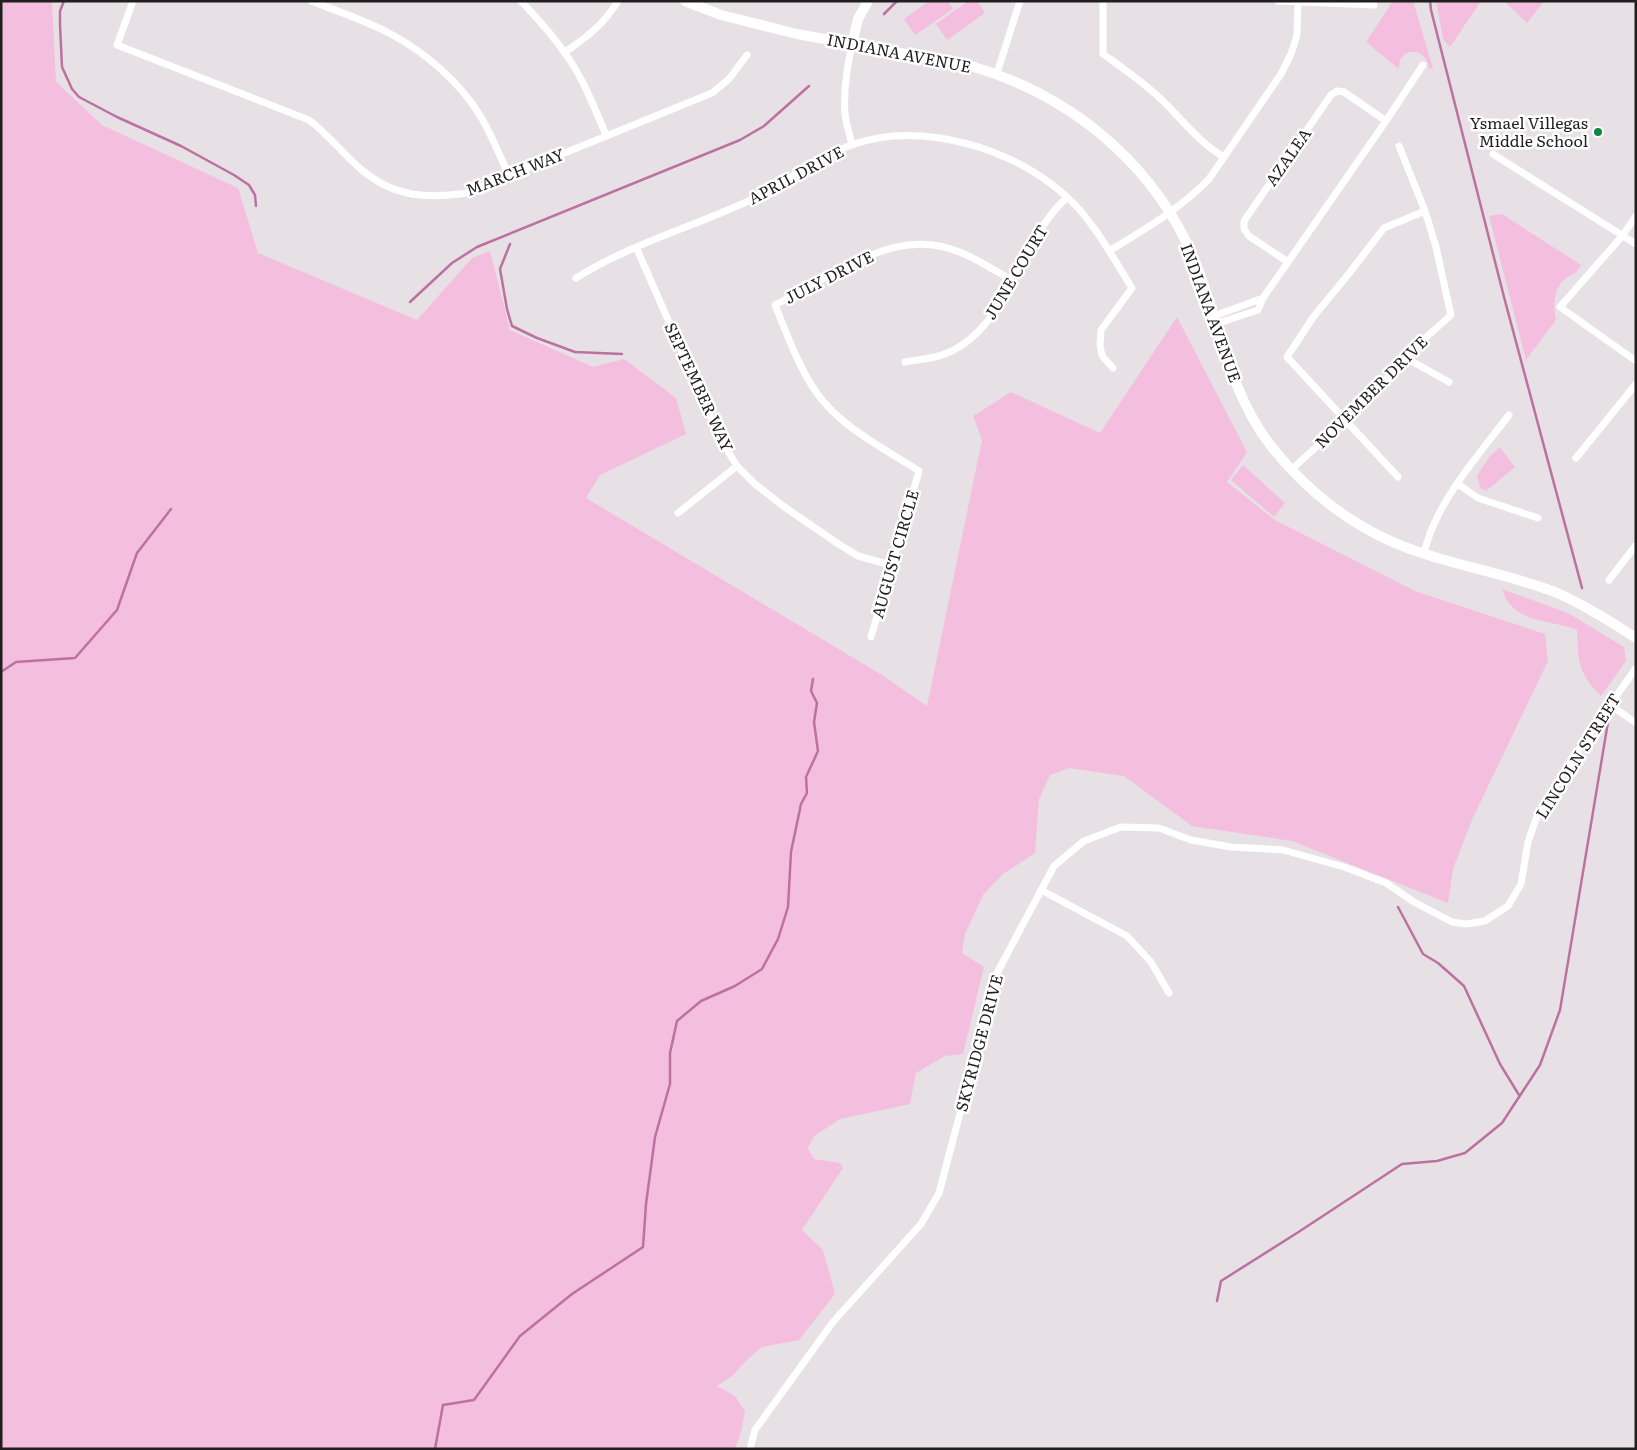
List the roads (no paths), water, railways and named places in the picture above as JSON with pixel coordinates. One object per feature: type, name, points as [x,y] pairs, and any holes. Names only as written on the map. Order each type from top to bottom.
[{"type":"street","name":"MARCH WAY","points":[[134,1],[117,45],[309,120],[324,131],[363,170],[381,183],[401,192],[422,196],[446,196],[466,193],[712,93],[729,79],[747,55]]},
{"type":"street","points":[[311,1],[389,33],[417,50],[438,66],[459,88],[480,115],[492,137],[508,176]]},
{"type":"street","points":[[521,1],[565,52],[582,80],[606,135]]},
{"type":"street","points":[[565,52],[601,24],[613,11],[618,1]]},
{"type":"street","name":"INDIANA AVENUE","points":[[685,1],[751,24],[971,66],[996,73],[1051,98],[1095,128],[1117,148],[1138,171],[1170,214],[1193,256],[1231,373],[1244,402],[1270,444],[1292,470],[1320,498],[1346,517],[1391,542],[1423,554],[1555,593],[1612,622],[1636,638]]},
{"type":"street","points":[[852,145],[845,115],[846,73],[858,19],[868,1]]},
{"type":"street","points":[[996,73],[1020,1]]},
{"type":"street","points":[[1103,1],[1103,54],[1126,70],[1162,100],[1199,140],[1224,157]]},
{"type":"street","points":[[1278,1],[1374,5]]},
{"type":"street","points":[[1109,251],[1170,214],[1209,179],[1281,74],[1291,54],[1296,35],[1298,2]]},
{"type":"street","points":[[1215,320],[1258,310],[1263,298],[1423,65]]},
{"type":"street","name":"AZALEA","points":[[1288,262],[1250,236],[1243,225],[1326,103],[1334,93],[1340,91],[1386,121]]},
{"type":"street","name":"APRIL DRIVE","points":[[576,278],[599,263],[756,198],[819,159],[852,145],[887,137],[918,136],[956,141],[987,149],[1013,160],[1041,176],[1067,197],[1088,221],[1109,251],[1132,288],[1101,330],[1101,351],[1113,368]]},
{"type":"street","points":[[1398,477],[1287,357],[1314,316],[1384,228],[1425,211],[1399,146]]},
{"type":"street","points":[[1493,154],[1636,244]]},
{"type":"street","name":"JUNE COURT","points":[[905,362],[940,356],[981,330],[997,310],[1012,280],[1045,224],[1067,197]]},
{"type":"street","name":"NOVEMBER DRIVE","points":[[1292,470],[1376,392],[1404,357],[1451,315],[1436,247],[1425,211]]},
{"type":"street","points":[[1636,216],[1624,235],[1560,307],[1636,360]]},
{"type":"street","name":"JULY DRIVE","points":[[919,471],[836,415],[816,393],[803,369],[775,305],[867,255],[892,247],[915,244],[938,246],[961,252],[1012,280]]},
{"type":"street","name":"SEPTEMBER WAY","points":[[636,247],[721,440],[737,466],[755,484],[783,506],[840,545],[858,556],[891,565]]},
{"type":"street","points":[[1215,320],[1242,305],[1263,298]]},
{"type":"street","points":[[1242,305],[1245,314]]},
{"type":"street","points":[[1404,357],[1449,382]]},
{"type":"street","points":[[1576,458],[1636,384]]},
{"type":"street","points":[[1423,554],[1433,525],[1458,484],[1509,415]]},
{"type":"street","points":[[678,513],[737,466]]},
{"type":"street","name":"AUGUST CIRCLE","points":[[871,638],[919,471]]},
{"type":"street","points":[[1458,484],[1478,498],[1538,518]]},
{"type":"street","points":[[1610,580],[1636,545]]},
{"type":"street","name":"LINCOLN STREET","points":[[1484,921],[1508,906],[1521,884],[1528,842],[1536,819],[1574,756],[1636,668]]},
{"type":"street","points":[[1610,704],[1636,724]]},
{"type":"street","name":"SKYRIDGE DRIVE","points":[[750,1449],[755,1430],[833,1322],[921,1224],[939,1193],[997,973],[1054,866],[1084,841],[1121,827],[1159,828],[1191,840],[1231,847],[1283,850],[1344,867],[1386,883],[1414,902],[1452,922],[1466,924],[1484,921]]},
{"type":"street","points":[[1041,890],[1127,936],[1151,962],[1169,993]]},
{"type":"waterway","points":[[64,1],[60,11],[62,67],[72,89],[79,97],[117,117],[181,146],[234,175],[249,185],[255,195],[256,206]]},
{"type":"waterway","points":[[884,14],[897,1]]},
{"type":"waterway","points":[[1430,1],[1504,297],[1582,588]]},
{"type":"waterway","points":[[410,302],[452,263],[477,247],[740,140],[764,126],[809,86]]},
{"type":"waterway","points":[[510,244],[500,269],[512,326],[537,338],[575,352],[622,354]]},
{"type":"waterway","points":[[1,672],[16,662],[75,658],[117,610],[137,553],[171,509]]},
{"type":"waterway","points":[[435,1449],[443,1405],[474,1400],[520,1336],[572,1294],[643,1247],[646,1204],[655,1137],[670,1084],[670,1053],[677,1021],[701,1001],[735,986],[762,969],[778,939],[788,907],[791,852],[801,804],[807,793],[806,777],[818,751],[814,722],[817,703],[811,691],[813,679]]},
{"type":"waterway","points":[[1217,1301],[1221,1281],[1402,1164],[1437,1161],[1465,1153],[1502,1123],[1540,1065],[1560,1010],[1608,722]]},
{"type":"waterway","points":[[1398,907],[1423,954],[1438,963],[1464,986],[1500,1064],[1519,1095]]},
{"type":"place","name":"Ysmael Villegas Middle School","points":[[1598,132]]}]
